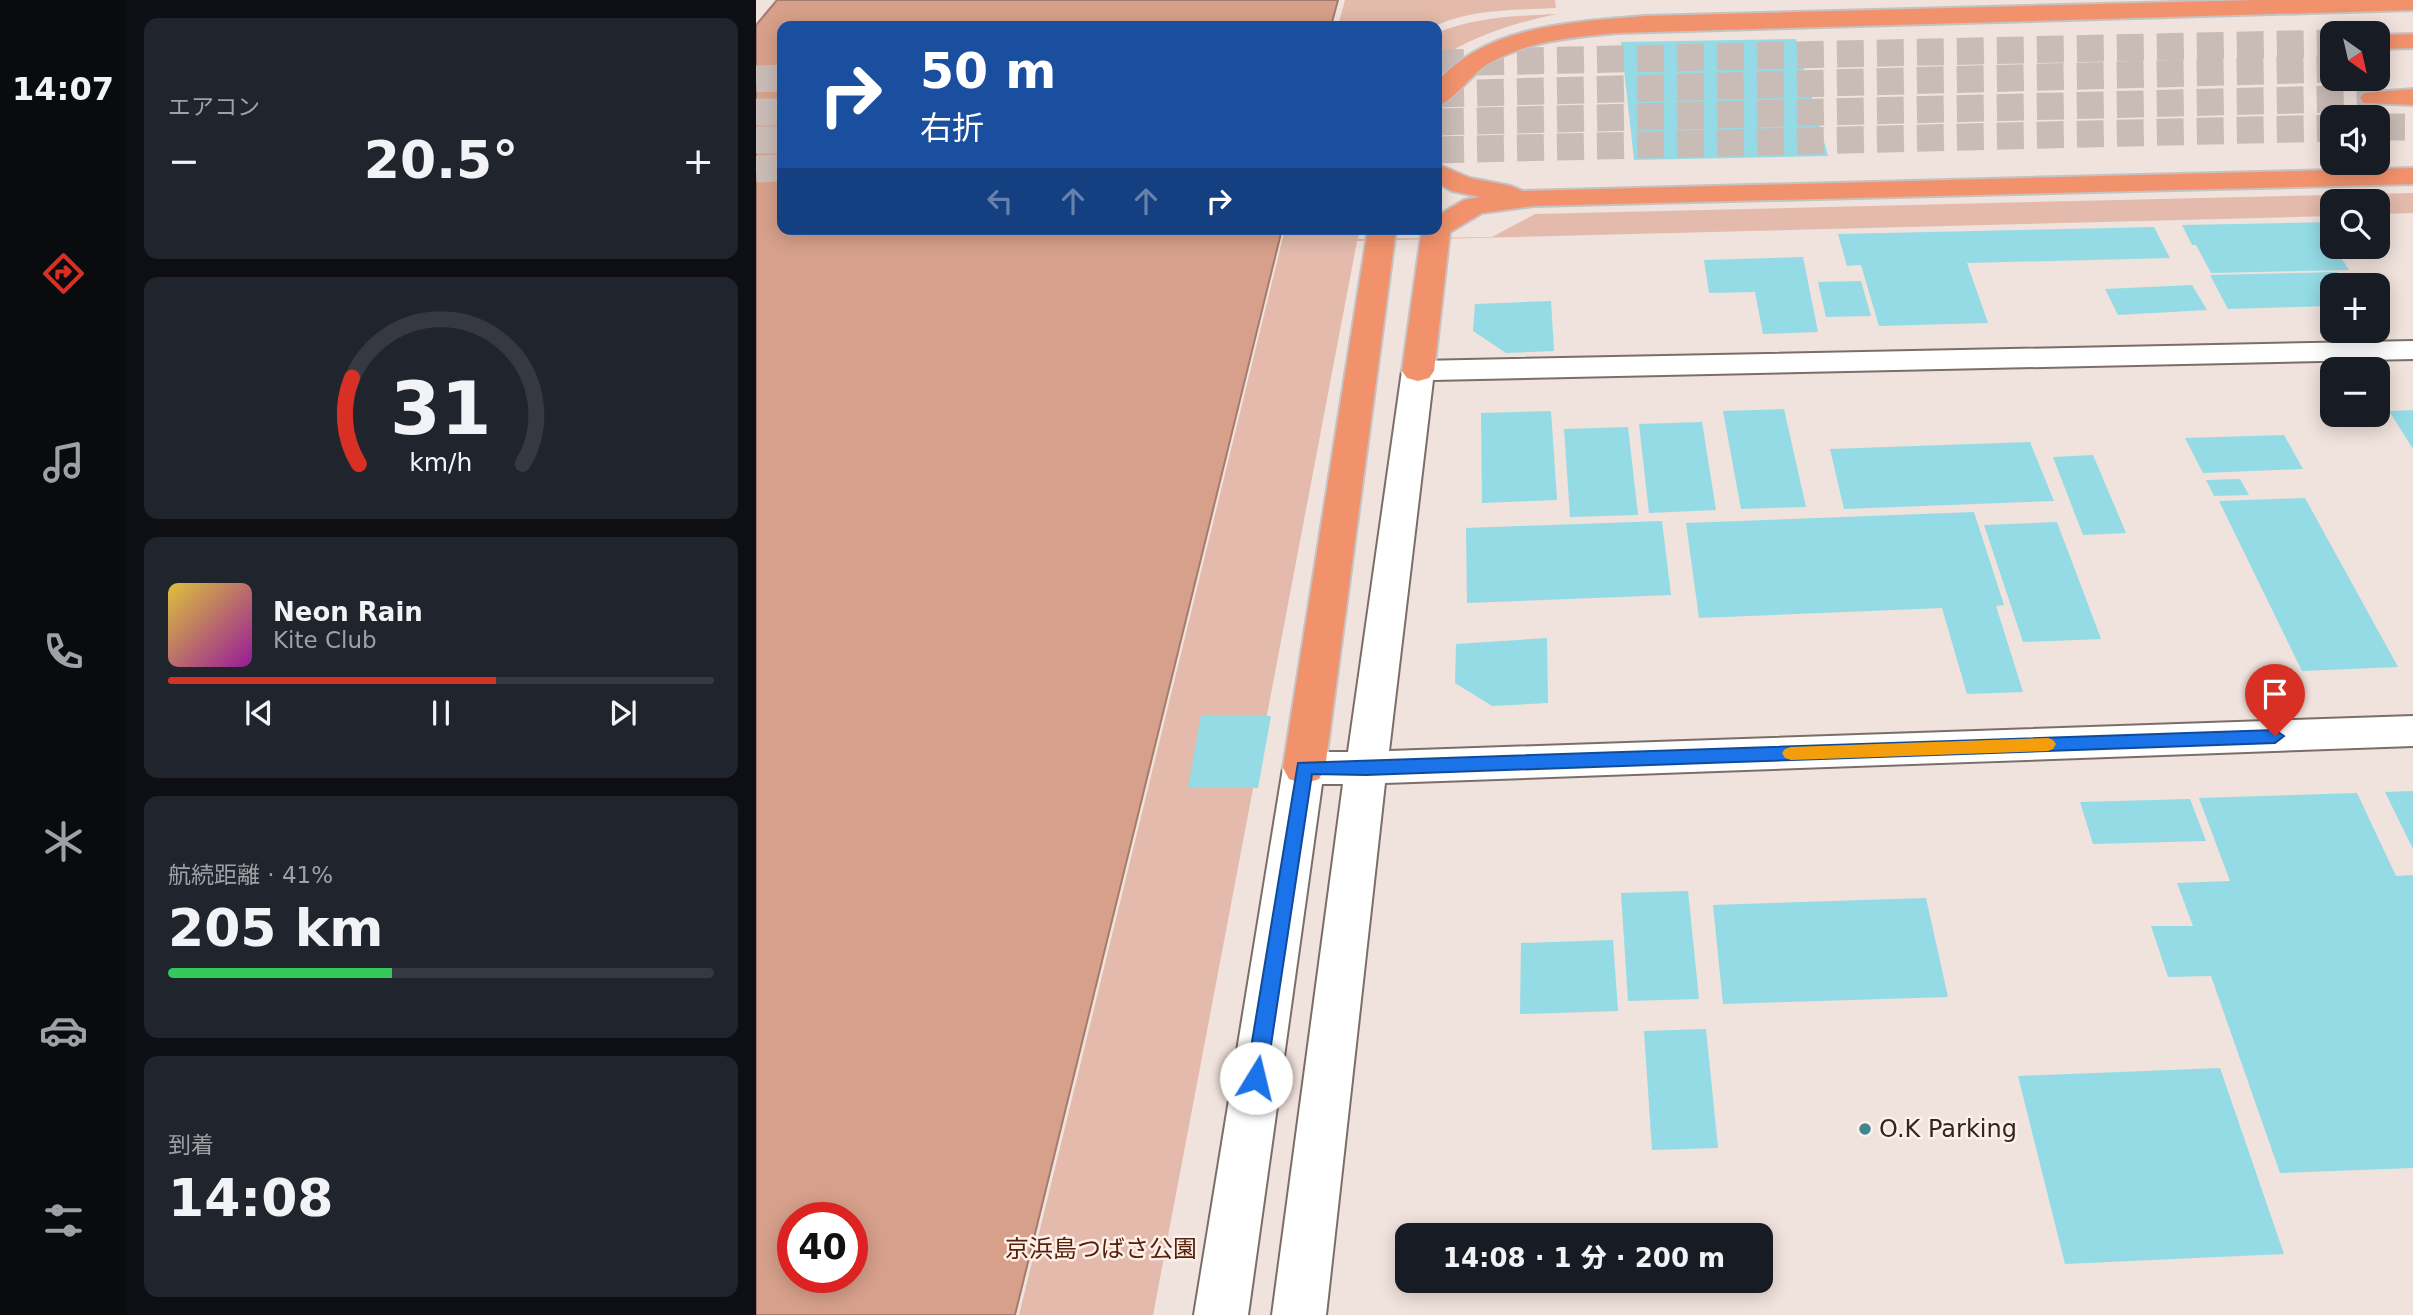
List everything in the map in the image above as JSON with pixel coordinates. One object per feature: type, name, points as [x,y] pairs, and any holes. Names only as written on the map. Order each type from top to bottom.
[{"type":"highway","points":[[1442,92],[1457,74],[1484,56],[1509,46],[1576,29],[1645,23],[2413,3]]},
{"type":"highway","points":[[1442,65],[1459,53],[1482,42],[1531,26],[1575,20],[1617,19],[1645,23]]},
{"type":"highway","points":[[2390,41],[2413,41]]},
{"type":"highway","points":[[2373,98],[2413,97]]},
{"type":"highway","points":[[1442,175],[1462,185],[1534,198]]},
{"type":"highway","points":[[1442,225],[1474,206],[1534,198],[2413,176]]},
{"type":"highway","points":[[1304,768],[1381,235]]},
{"type":"highway","points":[[1418,371],[1435,235]]},
{"type":"street","points":[[1299,1315],[1418,371],[2413,350]]},
{"type":"street","points":[[1221,1315],[1304,768],[2413,731]]},
{"type":"green space","points":[[1345,0],[1555,0],[1556,8],[1478,13],[1442,23],[1339,21]]},
{"type":"green space","points":[[1557,14],[1495,31],[1442,56],[1442,31],[1496,18]]},
{"type":"green space","name":"京浜島つばさ公園","points":[[2413,193],[2413,213],[2390,214],[2390,194]]},
{"type":"green space","name":"京浜島つばさ公園","points":[[2320,195],[2320,216],[1357,241],[1153,1315],[1019,1315],[1284,235],[1359,235],[1358,239],[1492,237],[1535,214]]},
{"type":"shaded area","points":[[777,0],[1338,0],[1332,21],[777,21],[777,235],[1281,235],[1015,1315],[756,1315],[756,25]]},
{"type":"building","points":[[1796,39],[1828,156],[1634,160],[1621,42]]},
{"type":"building","points":[[2320,222],[2320,259],[2342,259],[2349,270],[2211,273],[2182,225]]},
{"type":"building","points":[[2154,227],[2170,258],[1967,263],[1988,323],[1879,326],[1861,265],[1847,266],[1838,234]]},
{"type":"building","points":[[1803,257],[1818,332],[1763,334],[1755,292],[1709,293],[1704,260]]},
{"type":"building","points":[[2337,272],[2338,273],[2320,273],[2320,306],[2228,309],[2210,275]]},
{"type":"building","points":[[1861,281],[1871,316],[1826,317],[1818,282]]},
{"type":"building","points":[[2192,285],[2207,310],[2118,315],[2105,289]]},
{"type":"building","points":[[1551,301],[1554,351],[1506,353],[1473,331],[1475,304]]},
{"type":"building","points":[[1784,409],[1806,507],[1741,509],[1723,411]]},
{"type":"building","points":[[2413,410],[2413,449],[2390,413]]},
{"type":"building","points":[[1551,411],[1557,500],[1482,503],[1481,413]]},
{"type":"building","points":[[1702,422],[1716,510],[1649,513],[1639,424]]},
{"type":"building","points":[[1628,427],[1638,515],[1570,517],[1564,429]]},
{"type":"building","points":[[2284,435],[2303,469],[2203,473],[2185,438]]},
{"type":"building","points":[[2030,442],[2054,501],[1844,509],[1830,449]]},
{"type":"building","points":[[2093,455],[2126,533],[2083,535],[2053,457]]},
{"type":"building","points":[[2240,479],[2249,495],[2214,496],[2206,480]]},
{"type":"building","points":[[2305,498],[2398,667],[2302,671],[2219,501]]},
{"type":"building","points":[[1974,512],[2004,605],[1996,606],[2023,692],[1967,694],[1942,608],[1699,618],[1686,523]]},
{"type":"building","points":[[1662,521],[1671,595],[1467,603],[1466,528]]},
{"type":"building","points":[[2057,522],[2101,639],[2023,642],[1984,525]]},
{"type":"building","points":[[1547,638],[1548,703],[1492,706],[1455,683],[1456,644]]},
{"type":"building","points":[[1201,715],[1271,716],[1258,788],[1188,788]]},
{"type":"building","points":[[2413,791],[2413,849],[2385,792]]},
{"type":"building","points":[[2357,793],[2396,876],[2413,875],[2413,1168],[2280,1173],[2211,976],[2168,977],[2151,926],[2193,926],[2177,883],[2230,881],[2199,798]]},
{"type":"building","points":[[2190,799],[2206,841],[2093,844],[2080,802]]},
{"type":"building","points":[[1688,891],[1699,999],[1628,1001],[1621,893]]},
{"type":"building","points":[[1926,898],[1948,997],[1723,1004],[1713,905]]},
{"type":"building","points":[[1613,940],[1618,1011],[1520,1014],[1521,943]]},
{"type":"building","points":[[1706,1029],[1718,1148],[1652,1150],[1644,1031]]},
{"type":"building","points":[[2220,1068],[2284,1254],[2065,1264],[2018,1076]]},
{"type":"tunnel","points":[[1442,63],[2320,43]]},
{"type":"tunnel","points":[[1442,94],[2320,69]]},
{"type":"tunnel","points":[[756,79],[777,78]]},
{"type":"tunnel","points":[[1442,122],[2373,98]]},
{"type":"tunnel","points":[[756,112],[777,112]]},
{"type":"tunnel","points":[[2390,127],[2413,127]]},
{"type":"tunnel","points":[[1442,150],[2320,128]]},
{"type":"tunnel","points":[[756,140],[777,140]]},
{"type":"tunnel","points":[[756,169],[777,168]]},
{"type":"slow traffic","points":[[1791,753],[2048,744]]},
{"type":"place","name":"O.K Parking","points":[[1865,1129]]},
{"type":"route","points":[[1256,1078],[1304,768],[2275,736]]}]
